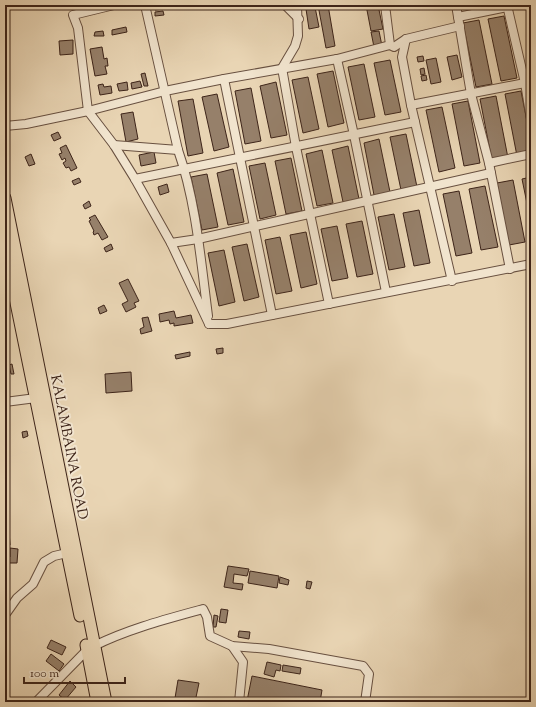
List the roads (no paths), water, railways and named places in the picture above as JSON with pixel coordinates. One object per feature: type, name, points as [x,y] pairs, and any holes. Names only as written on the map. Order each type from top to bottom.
[{"type":"main road","name":"KALAMBAINA ROAD","points":[[5,198],[91,648],[106,702]]},
{"type":"main road","points":[[5,249],[6,260],[36,398],[67,553],[91,648],[97,702]]},
{"type":"street","points":[[114,5],[73,15],[78,28],[88,111],[114,145],[135,179],[171,243],[209,324]]},
{"type":"street","points":[[145,5],[178,150],[185,169],[198,239],[209,324]]},
{"type":"street","points":[[285,5],[299,19]]},
{"type":"street","points":[[297,5],[299,19],[298,36],[295,46],[282,68],[296,147],[329,304]]},
{"type":"street","points":[[385,5],[392,46],[402,57]]},
{"type":"street","points":[[456,5],[471,94],[489,163],[510,269]]},
{"type":"street","points":[[458,17],[507,6],[525,83],[531,119]]},
{"type":"street","points":[[5,126],[26,124],[88,111],[165,91],[392,46],[406,39],[460,26]]},
{"type":"street","points":[[406,39],[402,57],[411,105],[452,281]]},
{"type":"street","points":[[337,58],[368,200],[386,292]]},
{"type":"street","points":[[224,79],[239,159],[272,315]]},
{"type":"street","points":[[411,105],[525,83]]},
{"type":"street","points":[[135,179],[415,122]]},
{"type":"street","points":[[114,145],[178,150]]},
{"type":"street","points":[[489,163],[531,154]]},
{"type":"street","points":[[171,243],[198,239],[491,173]]},
{"type":"street","points":[[209,324],[227,324],[386,292],[452,281],[531,264]]},
{"type":"street","points":[[5,402],[36,398]]},
{"type":"street","points":[[5,614],[17,598],[33,584],[44,562],[54,556],[67,553]]},
{"type":"street","points":[[36,702],[91,648],[106,640],[144,626],[203,609],[207,617],[210,636],[232,646],[269,650],[363,666],[369,674],[365,702]]},
{"type":"street","points":[[232,646],[243,662],[238,702]]}]
